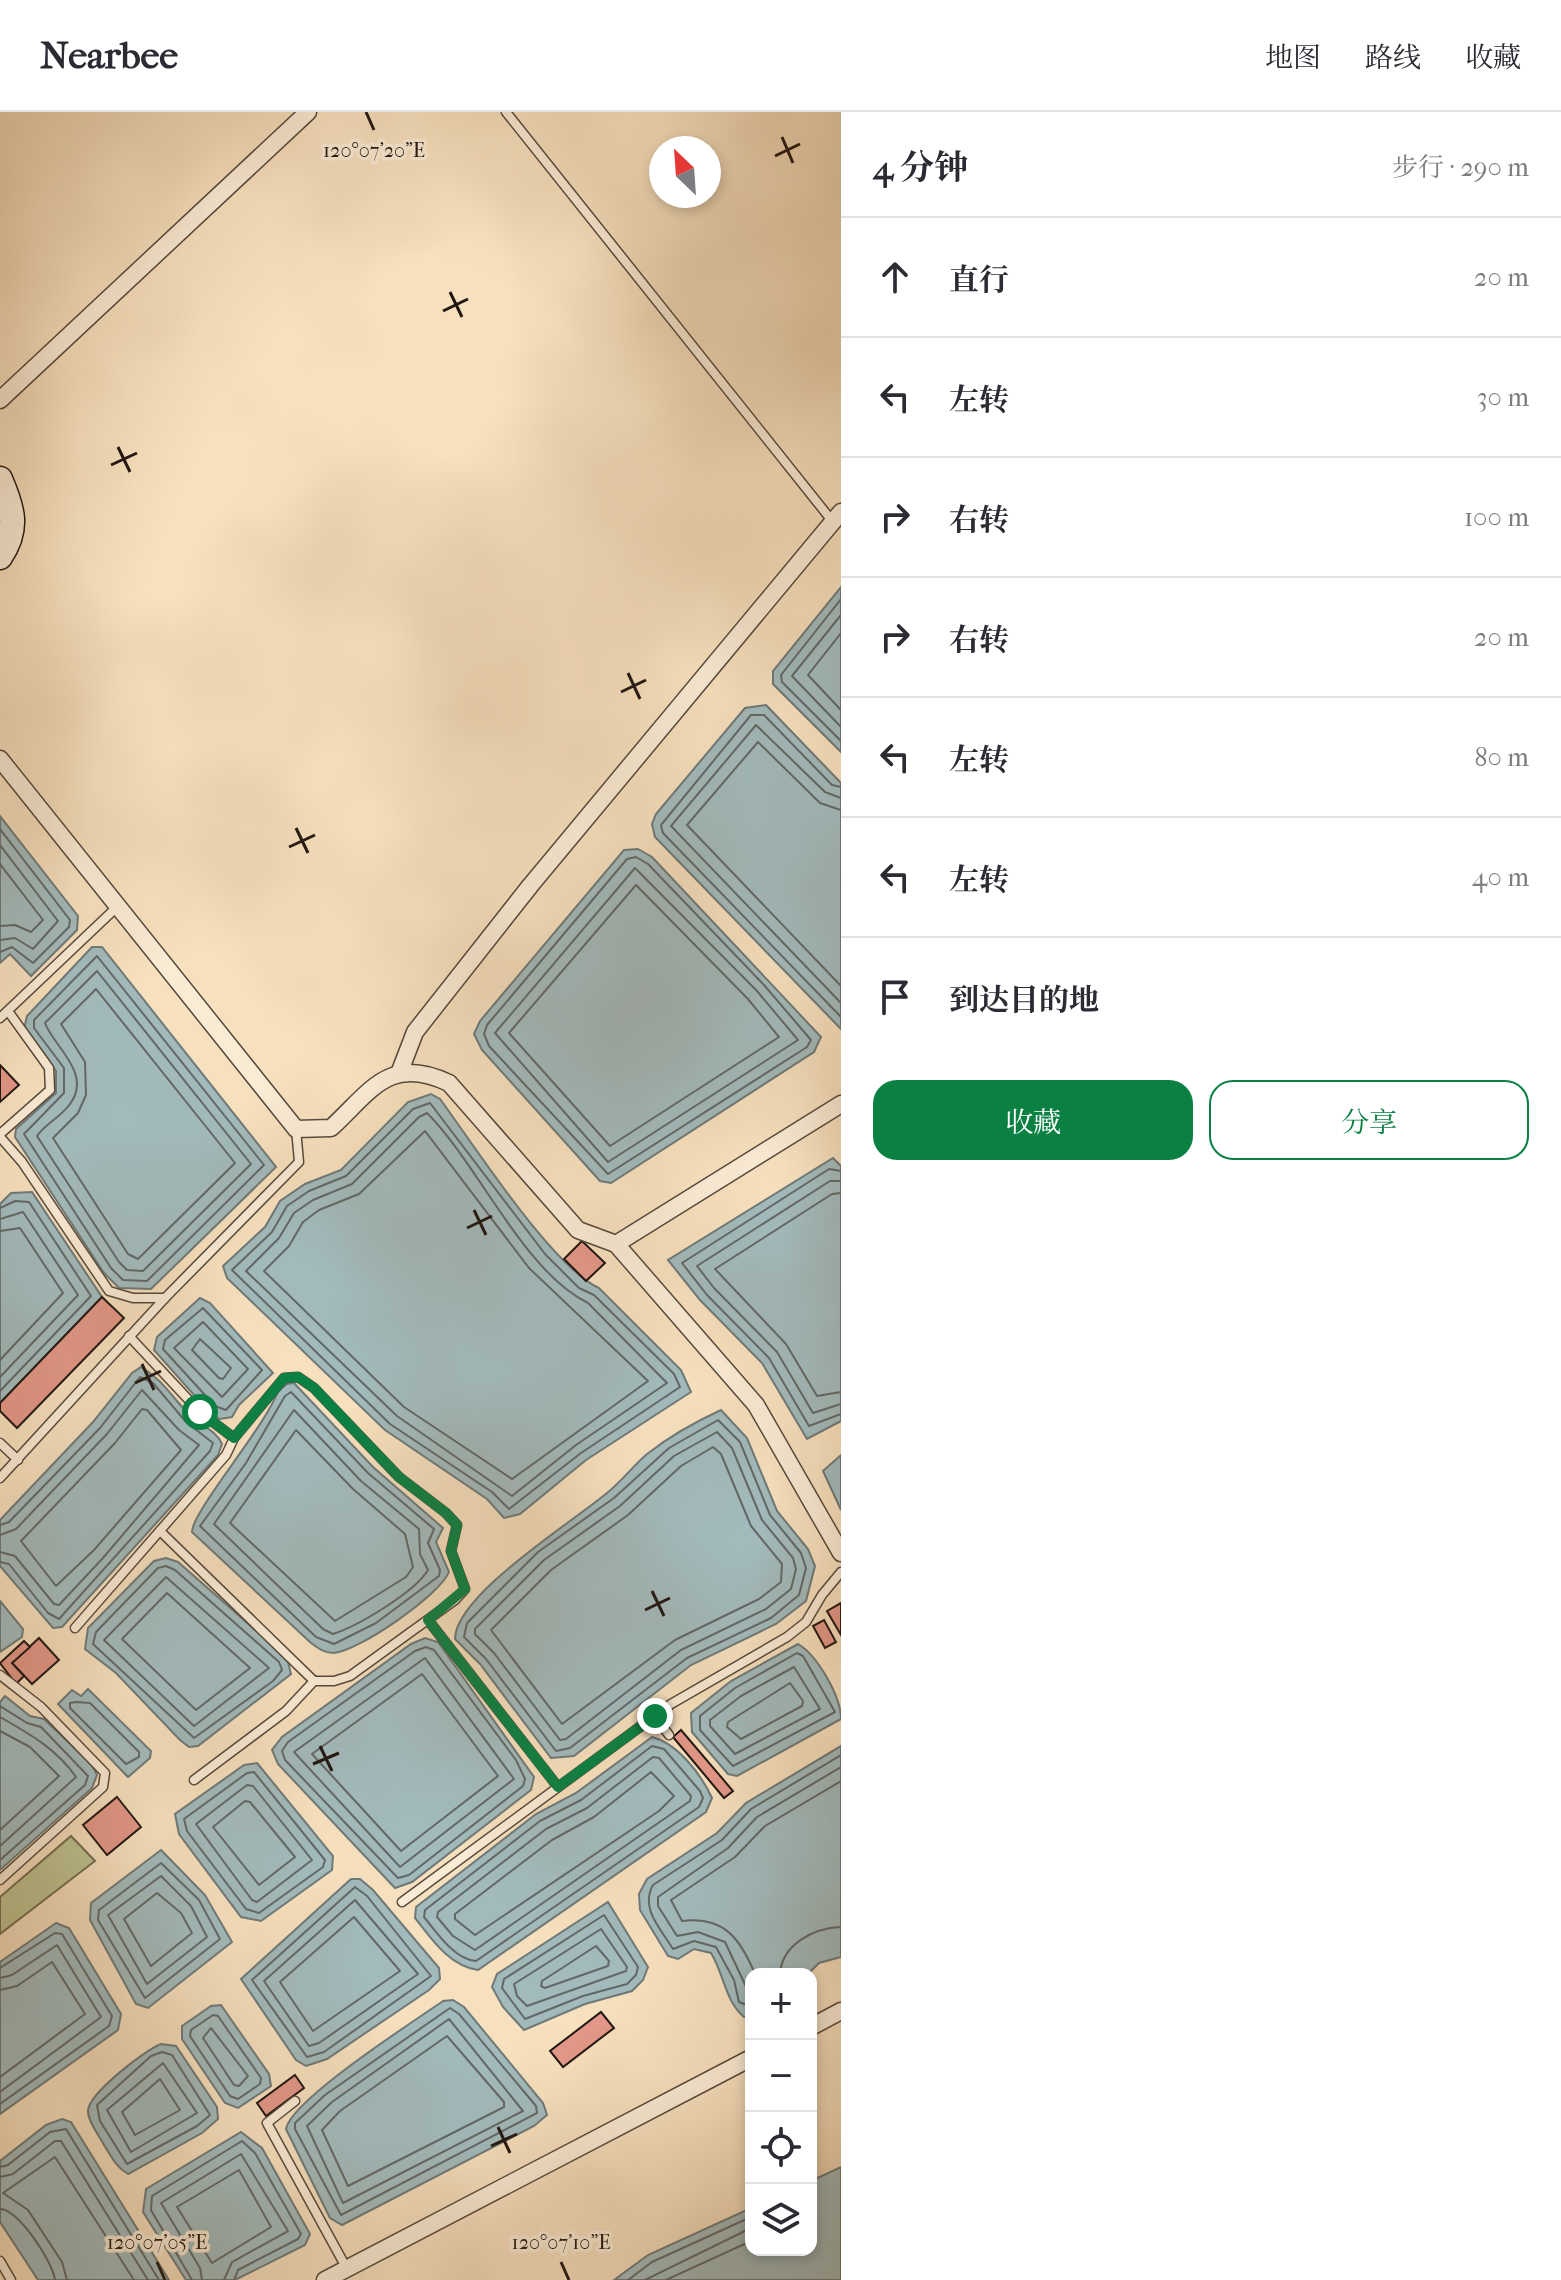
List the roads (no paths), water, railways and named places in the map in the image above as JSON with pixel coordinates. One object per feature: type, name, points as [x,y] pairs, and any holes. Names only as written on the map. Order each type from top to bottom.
[{"type":"street","points":[[0,400],[308,112]]},
{"type":"street","points":[[0,479],[13,519],[11,540],[0,557]]},
{"type":"street","points":[[400,1071],[415,1032],[530,886],[837,517]]},
{"type":"street","points":[[0,759],[296,1129],[331,1128],[383,1081],[400,1071],[425,1072],[449,1083],[578,1230],[616,1244],[756,1405],[841,1553]]},
{"type":"street","points":[[616,1244],[841,1104]]},
{"type":"street","points":[[817,2024],[841,2011]]},
{"type":"street","points":[[325,2280],[745,2061]]},
{"type":"lane","points":[[506,112],[837,517]]},
{"type":"lane","points":[[0,1018],[118,905]]},
{"type":"lane","points":[[8,1011],[49,1068],[50,1090],[0,1136],[22,1162],[109,1291],[133,1298],[165,1298]]},
{"type":"lane","points":[[0,1478],[129,1336],[299,1162],[296,1129]]},
{"type":"lane","points":[[129,1336],[200,1412],[234,1438]]},
{"type":"lane","points":[[75,1628],[226,1455],[234,1438],[284,1378],[298,1377],[314,1388],[399,1477],[457,1525],[451,1551],[465,1589],[350,1676],[334,1681],[314,1681],[160,1531]]},
{"type":"lane","points":[[0,1443],[18,1460]]},
{"type":"lane","points":[[402,1902],[655,1716],[787,1637],[806,1622],[841,1572]]},
{"type":"lane","points":[[428,1620],[558,1787]]},
{"type":"lane","points":[[0,1675],[41,1707],[105,1773],[103,1787],[0,1880]]},
{"type":"lane","points":[[194,1780],[286,1711],[314,1681]]},
{"type":"lane","points":[[655,1716],[669,1735]]},
{"type":"lane","points":[[295,2101],[267,2123],[347,2269]]},
{"type":"lane","points":[[0,2261],[11,2280]]},
{"type":"water","points":[[841,587],[841,752],[773,684],[773,671]]},
{"type":"water","points":[[766,705],[841,783],[841,1029],[655,837],[652,824],[656,814],[745,708]]},
{"type":"water","points":[[0,816],[78,916],[77,930],[31,976],[10,954],[0,963]]},
{"type":"water","points":[[638,849],[652,857],[821,1037],[814,1052],[611,1183],[600,1181],[482,1050],[474,1034],[480,1021],[624,850]]},
{"type":"water","points":[[92,947],[102,947],[276,1167],[151,1289],[119,1288],[104,1273],[15,1137],[16,1129],[56,1093],[56,1071],[24,1029],[27,1016]]},
{"type":"water","points":[[431,1094],[440,1099],[537,1231],[559,1256],[580,1276],[599,1288],[681,1370],[691,1392],[586,1460],[520,1514],[504,1518],[487,1499],[385,1430],[227,1278],[223,1266],[265,1227],[280,1201],[305,1184],[341,1170],[408,1102]]},
{"type":"water","points":[[833,1158],[841,1166],[841,1421],[807,1439],[762,1363],[700,1300],[668,1260]]},
{"type":"water","points":[[32,1192],[102,1297],[0,1403],[0,1204],[11,1193]]},
{"type":"water","points":[[200,1298],[210,1303],[273,1373],[239,1405],[232,1417],[220,1419],[210,1413],[154,1350],[157,1337]]},
{"type":"water","points":[[141,1367],[156,1378],[193,1418],[213,1432],[222,1444],[218,1455],[62,1627],[53,1628],[0,1566],[0,1520],[93,1422],[132,1373]]},
{"type":"water","points":[[294,1383],[373,1467],[443,1528],[436,1542],[449,1572],[442,1582],[415,1607],[379,1633],[334,1653],[311,1643],[192,1532],[204,1506],[260,1425],[278,1391]]},
{"type":"water","points":[[721,1410],[747,1438],[777,1511],[808,1549],[815,1566],[806,1601],[776,1624],[691,1665],[574,1756],[551,1758],[480,1664],[455,1639],[460,1621],[494,1581],[618,1484],[647,1454]]},
{"type":"water","points":[[841,1455],[841,1510],[823,1471]]},
{"type":"water","points":[[166,1558],[178,1562],[287,1658],[291,1674],[198,1746],[189,1747],[180,1740],[116,1673],[85,1649],[88,1628],[154,1561]]},
{"type":"water","points":[[0,1601],[23,1629],[22,1637],[0,1652]]},
{"type":"water","points":[[425,1638],[438,1642],[534,1777],[531,1790],[412,1882],[395,1888],[278,1764],[272,1750],[282,1737],[411,1644]]},
{"type":"water","points":[[798,1644],[813,1657],[827,1677],[837,1699],[841,1719],[737,1776],[728,1774],[692,1732],[691,1713],[731,1681]]},
{"type":"water","points":[[88,1689],[151,1751],[150,1758],[128,1777],[58,1704],[72,1690],[81,1696]]},
{"type":"water","points":[[5,1696],[30,1716],[44,1719],[92,1765],[97,1775],[92,1788],[0,1870],[0,1702]]},
{"type":"water","points":[[652,1737],[679,1753],[702,1779],[712,1798],[706,1812],[478,1970],[458,1963],[442,1950],[415,1918],[416,1907],[536,1814],[576,1793]]},
{"type":"water","points":[[841,1746],[841,1957],[819,1963],[814,1968],[745,1968],[744,2017],[733,2003],[711,1953],[694,1949],[678,1959],[668,1956],[640,1910],[639,1894],[647,1879],[717,1833],[746,1803]]},
{"type":"water","points":[[257,1763],[333,1856],[332,1870],[261,1921],[241,1917],[179,1834],[175,1814],[244,1765]]},
{"type":"water","points":[[161,1850],[205,1895],[232,1942],[148,2008],[136,2004],[90,1920],[91,1903]]},
{"type":"water","points":[[351,1879],[360,1879],[373,1890],[439,1968],[440,1979],[429,1990],[327,2059],[306,2066],[296,2060],[241,1979]]},
{"type":"water","points":[[608,1902],[648,1967],[643,1980],[632,1991],[585,2004],[524,2030],[503,2007],[492,1987],[497,1974]]},
{"type":"water","points":[[56,1923],[69,1928],[121,2014],[118,2030],[0,2114],[0,1962]]},
{"type":"water","points":[[453,2000],[464,2007],[543,2103],[547,2115],[534,2126],[342,2225],[330,2218],[286,2129],[293,2116],[330,2081],[443,2001]]},
{"type":"water","points":[[221,2005],[269,2074],[271,2086],[238,2108],[225,2103],[182,2039],[182,2026],[211,2006]]},
{"type":"water","points":[[161,2044],[176,2046],[217,2107],[218,2119],[202,2133],[128,2174],[112,2157],[92,2124],[88,2115],[90,2103],[131,2063]]},
{"type":"water","points":[[62,2119],[71,2122],[169,2280],[38,2280],[0,2222],[0,2161],[46,2125]]},
{"type":"water","points":[[241,2132],[262,2148],[310,2234],[305,2245],[235,2280],[186,2280],[143,2212],[146,2189]]},
{"type":"water","points":[[841,2167],[841,2280],[614,2280],[648,2255],[745,2211],[745,2256],[817,2256],[817,2178]]}]
